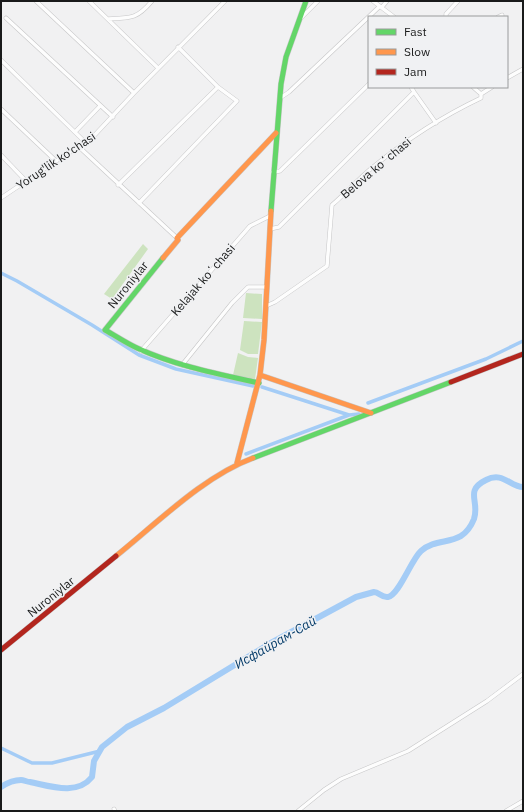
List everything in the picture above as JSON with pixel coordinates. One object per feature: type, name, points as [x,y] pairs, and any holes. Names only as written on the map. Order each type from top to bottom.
[{"type":"main road","points":[[237,463],[260,375],[266,306],[270,216],[276,133],[286,57],[306,1]]},
{"type":"main road","name":"Nuroniylar","points":[[259,383],[182,365],[141,351],[105,330],[178,240],[177,238],[276,133]]},
{"type":"main road","name":"Nuroniylar","points":[[1,650],[201,487],[237,463],[523,354]]},
{"type":"main road","points":[[260,375],[371,413]]},
{"type":"street","points":[[36,1],[134,93]]},
{"type":"street","points":[[108,19],[132,18],[144,10],[152,1]]},
{"type":"street","name":"Yorug'lik ko'chasi","points":[[1,198],[56,160],[78,146],[92,140],[178,47],[225,1]]},
{"type":"street","points":[[300,19],[318,1]]},
{"type":"street","points":[[373,1],[393,16]]},
{"type":"street","points":[[370,16],[387,1]]},
{"type":"street","points":[[446,16],[446,14],[458,1]]},
{"type":"street","points":[[91,2],[158,68]]},
{"type":"street","points":[[6,18],[113,117]]},
{"type":"street","points":[[280,98],[289,92],[368,18]]},
{"type":"street","points":[[139,204],[237,101],[218,87],[178,47]]},
{"type":"street","points":[[1,60],[86,143]]},
{"type":"street","points":[[508,77],[523,68]]},
{"type":"street","points":[[273,172],[280,171],[368,85]]},
{"type":"street","points":[[118,185],[218,87]]},
{"type":"street","points":[[412,88],[436,123]]},
{"type":"street","points":[[474,88],[481,94]]},
{"type":"street","name":"Belova koʻchasi","points":[[266,306],[275,302],[327,266],[332,205],[373,167],[422,130],[481,98],[481,94],[490,88]]},
{"type":"street","points":[[270,229],[279,227],[414,92]]},
{"type":"street","points":[[75,132],[100,106]]},
{"type":"street","points":[[1,109],[56,160]]},
{"type":"street","points":[[78,146],[118,185],[177,238]]},
{"type":"street","points":[[1,155],[26,181]]},
{"type":"street","name":"Kelajak koʻchasi","points":[[141,351],[250,226],[270,216]]},
{"type":"street","points":[[182,365],[232,303],[248,287],[267,287]]},
{"type":"street","points":[[298,811],[324,790],[341,779],[408,751],[487,701],[523,674]]},
{"type":"street","points":[[506,811],[523,801]]},
{"type":"green space","points":[[143,244],[148,249],[112,299],[104,294]]},
{"type":"green space","points":[[246,293],[262,294],[262,319],[243,318]]},
{"type":"green space","points":[[244,321],[262,322],[258,354],[248,354],[240,350]]},
{"type":"green space","points":[[238,353],[248,357],[258,358],[255,379],[233,375]]},
{"type":"waterway","points":[[1,273],[92,325],[139,355],[176,369],[253,386]]},
{"type":"waterway","points":[[368,403],[486,359],[523,341]]},
{"type":"waterway","points":[[262,387],[349,415]]},
{"type":"waterway","points":[[246,454],[349,415],[359,414]]},
{"type":"waterway","name":"Исфайрам-Сай","points":[[1,787],[11,782],[21,780],[46,786],[63,788],[71,788],[86,783],[92,777],[94,761],[102,747],[127,727],[164,708],[269,644],[356,597],[374,592],[386,597],[392,595],[401,584],[417,555],[421,551],[435,543],[457,538],[469,528],[474,519],[475,513],[474,492],[479,484],[497,477],[502,478],[514,485],[523,487]]},
{"type":"waterway","points":[[1,748],[32,763],[52,763],[100,751]]},
{"type":"traffic: fast","points":[[271,211],[281,84],[286,57],[306,1]]},
{"type":"traffic: fast","points":[[163,258],[105,330],[133,346],[167,360],[197,369],[259,383]]},
{"type":"traffic: fast","points":[[253,458],[451,382]]},
{"type":"traffic: slow","points":[[163,258],[178,240],[177,238],[276,133]]},
{"type":"traffic: slow","points":[[237,463],[260,375],[264,340],[271,211]]},
{"type":"traffic: slow","points":[[260,375],[371,413]]},
{"type":"traffic: slow","points":[[116,556],[164,515],[199,488],[217,476],[253,458]]},
{"type":"traffic: jam","points":[[451,382],[523,354]]},
{"type":"traffic: jam","points":[[1,650],[116,556]]}]
